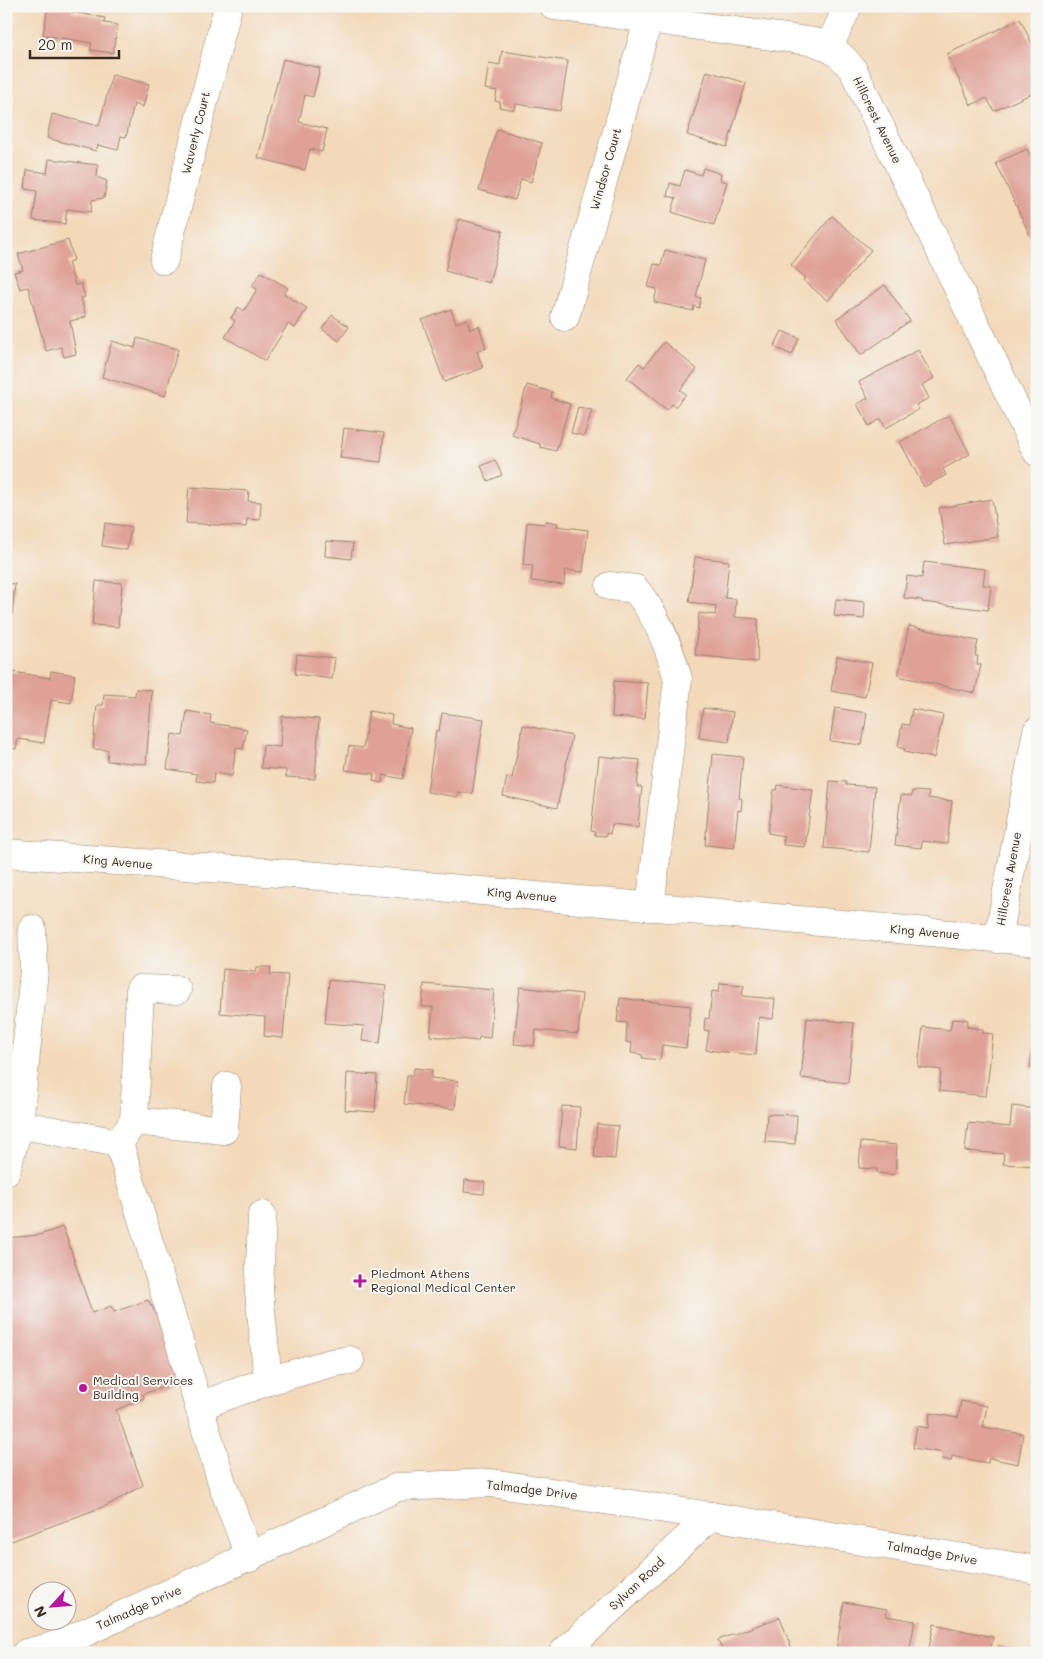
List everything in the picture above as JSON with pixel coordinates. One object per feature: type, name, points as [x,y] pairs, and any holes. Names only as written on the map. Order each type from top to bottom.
[{"type":"street","name":"Waverly Court","points":[[164,260],[228,6]]},
{"type":"street","name":"Hillcrest Avenue","points":[[554,6],[815,42],[829,47],[842,56],[853,70],[1037,452]]},
{"type":"street","points":[[829,47],[848,6]]},
{"type":"street","name":"Windsor Court","points":[[564,317],[648,20]]},
{"type":"street","points":[[610,586],[634,590],[651,609],[671,654],[678,678],[650,906]]},
{"type":"street","name":"Hillcrest Avenue","points":[[998,939],[1037,731]]},
{"type":"street","name":"King Avenue","points":[[6,853],[319,876],[1037,942]]},
{"type":"street","points":[[6,1171],[34,970],[32,929]]},
{"type":"street","points":[[177,990],[140,988],[126,1132],[199,1406],[223,1486],[250,1558]]},
{"type":"street","points":[[13,1123],[126,1132],[224,1130],[227,1086]]},
{"type":"street","points":[[262,1215],[258,1291],[268,1381]]},
{"type":"street","points":[[199,1406],[268,1381],[331,1363],[350,1360]]},
{"type":"street","name":"Talmadge Drive","points":[[26,1653],[68,1640],[250,1558],[398,1487],[491,1484],[711,1516],[1037,1570]]},
{"type":"street","name":"Sylvan Road","points":[[563,1653],[711,1516]]},
{"type":"building","points":[[48,6],[73,6],[72,12],[105,18],[104,23],[118,25],[113,53],[90,50],[92,43],[43,35]]},
{"type":"building","points":[[1020,19],[1037,54],[1037,91],[994,111],[987,98],[971,105],[947,54]]},
{"type":"building","points":[[502,51],[568,61],[560,111],[516,104],[515,110],[499,107],[500,102],[495,101],[497,91],[485,89],[489,63],[500,65]]},
{"type":"building","points":[[283,59],[320,68],[313,97],[305,95],[299,122],[327,129],[322,152],[310,149],[305,170],[258,158]]},
{"type":"building","points":[[707,71],[746,83],[727,147],[687,135]]},
{"type":"building","points":[[112,75],[149,84],[143,107],[134,104],[126,137],[121,136],[118,150],[98,145],[96,151],[47,138],[52,114],[99,126]]},
{"type":"building","points":[[497,129],[542,143],[531,182],[521,179],[515,200],[479,190]]},
{"type":"building","points":[[1027,149],[1037,167],[1037,250],[996,163]]},
{"type":"building","points":[[49,159],[98,165],[97,177],[107,181],[104,198],[92,200],[91,212],[67,209],[65,224],[33,220],[37,191],[25,189],[27,170],[47,173]]},
{"type":"building","points":[[703,168],[721,174],[720,180],[727,182],[714,225],[672,212],[676,198],[667,196],[670,183],[680,186],[685,170],[701,175]]},
{"type":"building","points":[[832,216],[871,250],[828,301],[803,280],[806,278],[791,265]]},
{"type":"building","points":[[459,219],[503,231],[489,283],[445,271]]},
{"type":"building","points":[[68,240],[74,260],[68,262],[75,285],[81,284],[85,297],[81,298],[86,317],[70,321],[76,354],[64,357],[61,347],[46,351],[28,287],[20,289],[14,272],[23,270],[18,254]]},
{"type":"building","points":[[665,250],[705,260],[696,297],[701,298],[699,308],[694,306],[693,311],[654,302],[657,289],[648,287],[654,264],[661,265]]},
{"type":"building","points":[[261,272],[288,288],[284,294],[307,308],[295,328],[288,324],[265,361],[225,337],[235,321],[231,318],[238,307],[244,311],[257,289],[252,286]]},
{"type":"building","points":[[885,285],[910,321],[861,355],[836,319]]},
{"type":"building","points":[[451,309],[456,323],[467,319],[470,329],[479,326],[486,348],[477,352],[483,368],[444,382],[422,320]]},
{"type":"building","points":[[332,315],[349,327],[339,341],[322,329]]},
{"type":"building","points":[[782,331],[799,338],[792,355],[774,347]]},
{"type":"building","points":[[137,338],[178,349],[165,396],[102,377],[112,341],[135,348]]},
{"type":"building","points":[[664,342],[697,369],[680,390],[686,394],[675,407],[672,404],[667,410],[627,378],[639,363],[644,367]]},
{"type":"building","points":[[918,350],[934,378],[922,385],[929,398],[916,405],[919,409],[886,428],[881,419],[869,426],[857,404],[868,398],[859,382]]},
{"type":"building","points":[[527,385],[552,392],[551,398],[570,404],[556,451],[540,447],[540,444],[512,435]]},
{"type":"building","points":[[578,407],[592,410],[584,436],[571,433]]},
{"type":"building","points":[[949,415],[970,454],[943,469],[946,475],[924,487],[900,442]]},
{"type":"building","points":[[344,428],[384,433],[381,462],[340,458]]},
{"type":"building","points":[[495,460],[502,475],[488,481],[481,466]]},
{"type":"building","points":[[189,487],[249,491],[248,501],[261,502],[260,520],[247,519],[246,527],[186,523]]},
{"type":"building","points":[[992,499],[998,537],[945,545],[939,508]]},
{"type":"building","points":[[546,521],[558,523],[557,526],[588,530],[583,572],[565,570],[564,585],[531,581],[533,566],[523,565],[527,522],[545,524]]},
{"type":"building","points":[[105,523],[131,527],[127,550],[102,546]]},
{"type":"building","points":[[326,541],[353,543],[351,559],[325,556]]},
{"type":"building","points":[[695,557],[729,561],[725,598],[736,599],[735,617],[758,619],[757,662],[695,655],[699,613],[715,615],[716,606],[689,602]]},
{"type":"building","points":[[924,562],[985,569],[983,585],[991,586],[988,610],[904,598],[907,576],[922,578]]},
{"type":"building","points":[[96,581],[122,583],[118,627],[92,625]]},
{"type":"building","points":[[6,583],[15,584],[12,615],[6,614]]},
{"type":"building","points":[[836,599],[865,602],[864,619],[834,616]]},
{"type":"building","points":[[909,626],[978,641],[975,656],[978,656],[977,664],[981,665],[975,693],[898,676]]},
{"type":"building","points":[[297,654],[335,658],[332,679],[295,674]]},
{"type":"building","points":[[837,656],[872,663],[865,697],[831,691]]},
{"type":"building","points":[[7,671],[50,678],[51,671],[75,675],[71,703],[51,700],[44,743],[18,739],[16,749],[6,747]]},
{"type":"building","points":[[614,681],[648,683],[645,719],[612,717]]},
{"type":"building","points":[[136,689],[152,690],[146,764],[107,761],[108,750],[93,749],[97,705],[103,705],[104,694],[135,696]]},
{"type":"building","points":[[703,708],[733,712],[729,742],[699,738]]},
{"type":"building","points":[[835,708],[867,713],[862,745],[830,741]]},
{"type":"building","points":[[912,709],[943,715],[934,758],[904,752],[905,749],[898,747],[902,724],[909,725]]},
{"type":"building","points":[[187,711],[211,715],[210,723],[247,729],[243,749],[236,748],[232,776],[214,773],[213,783],[196,781],[197,774],[167,769],[172,734],[183,736]]},
{"type":"building","points":[[369,711],[392,715],[391,724],[411,728],[403,779],[383,775],[382,783],[373,781],[374,774],[345,770],[349,746],[363,748]]},
{"type":"building","points":[[442,713],[484,719],[472,794],[458,792],[458,797],[427,792],[436,730],[439,731]]},
{"type":"building","points":[[282,716],[319,719],[315,779],[286,777],[286,770],[261,768],[263,745],[280,747]]},
{"type":"building","points":[[523,725],[572,736],[557,808],[503,796],[507,777],[512,778]]},
{"type":"building","points":[[713,754],[743,757],[739,798],[742,799],[741,811],[738,810],[734,848],[705,845]]},
{"type":"building","points":[[599,756],[640,760],[637,787],[642,787],[638,827],[612,824],[610,834],[606,833],[606,836],[595,835],[595,832],[591,831]]},
{"type":"building","points":[[830,781],[846,782],[846,785],[875,787],[869,852],[824,848]]},
{"type":"building","points":[[778,785],[813,790],[805,847],[783,845],[784,836],[768,833],[774,790],[777,790]]},
{"type":"building","points":[[912,791],[929,792],[928,798],[952,801],[947,844],[922,841],[921,848],[895,845],[901,795],[912,796]]},
{"type":"building","points":[[257,967],[271,967],[270,974],[288,975],[283,1038],[264,1036],[265,1017],[220,1013],[223,969],[256,972]]},
{"type":"building","points":[[329,980],[386,986],[380,1043],[362,1041],[364,1026],[325,1023]]},
{"type":"building","points":[[720,983],[744,985],[742,996],[775,999],[773,1019],[759,1017],[756,1055],[706,1050],[709,1031],[704,1030],[705,1018],[709,1019],[712,991],[719,992]]},
{"type":"building","points":[[424,984],[494,990],[490,1038],[479,1037],[478,1041],[430,1036],[433,1007],[422,1007]]},
{"type":"building","points":[[520,987],[582,994],[578,1034],[536,1030],[534,1046],[514,1044]]},
{"type":"building","points":[[620,998],[691,1006],[686,1048],[662,1045],[660,1060],[642,1058],[643,1055],[631,1053],[632,1043],[626,1042],[627,1023],[617,1022]]},
{"type":"building","points":[[807,1018],[854,1023],[848,1083],[801,1078]]},
{"type":"building","points":[[952,1019],[968,1020],[967,1027],[983,1029],[983,1033],[993,1034],[986,1096],[939,1091],[941,1070],[918,1067],[923,1027],[950,1030]]},
{"type":"building","points":[[1033,1048],[1037,1049],[1037,1069],[1030,1068]]},
{"type":"building","points":[[414,1068],[432,1070],[431,1078],[458,1081],[455,1109],[404,1104],[407,1075],[413,1075]]},
{"type":"building","points":[[347,1073],[377,1075],[375,1112],[345,1110]]},
{"type":"building","points":[[562,1106],[580,1107],[577,1148],[559,1146]]},
{"type":"building","points":[[1012,1106],[1037,1109],[1037,1166],[1003,1164],[1004,1154],[965,1151],[968,1123],[1010,1127]]},
{"type":"building","points":[[767,1114],[797,1115],[795,1144],[765,1142]]},
{"type":"building","points":[[597,1124],[618,1126],[615,1159],[594,1157]]},
{"type":"building","points":[[861,1142],[897,1145],[895,1175],[877,1173],[877,1169],[859,1168]]},
{"type":"building","points":[[465,1180],[485,1182],[484,1194],[464,1192]]},
{"type":"building","name":"Medical Services Building","points":[[63,1227],[92,1313],[111,1306],[114,1312],[148,1300],[160,1320],[176,1373],[175,1383],[143,1394],[144,1398],[116,1410],[143,1485],[108,1505],[6,1543],[6,1238],[39,1235]]},
{"type":"building","points":[[961,1401],[987,1406],[983,1427],[1023,1434],[1018,1464],[989,1458],[988,1463],[952,1456],[951,1461],[942,1459],[943,1453],[913,1448],[917,1426],[928,1428],[930,1413],[958,1418]]},
{"type":"building","points":[[844,1602],[887,1609],[886,1616],[915,1621],[909,1653],[836,1651]]},
{"type":"building","points":[[780,1617],[793,1653],[723,1653],[718,1640]]},
{"type":"building","points":[[934,1624],[993,1637],[991,1648],[997,1650],[996,1653],[928,1653]]},
{"type":"building","points":[[998,1646],[1014,1649],[1013,1653],[997,1653]]},
{"type":"place","name":"Piedmont Athens Regional Medical Center","points":[[360,1281]]},
{"type":"place","name":"Medical Services Building","points":[[83,1388]]}]
